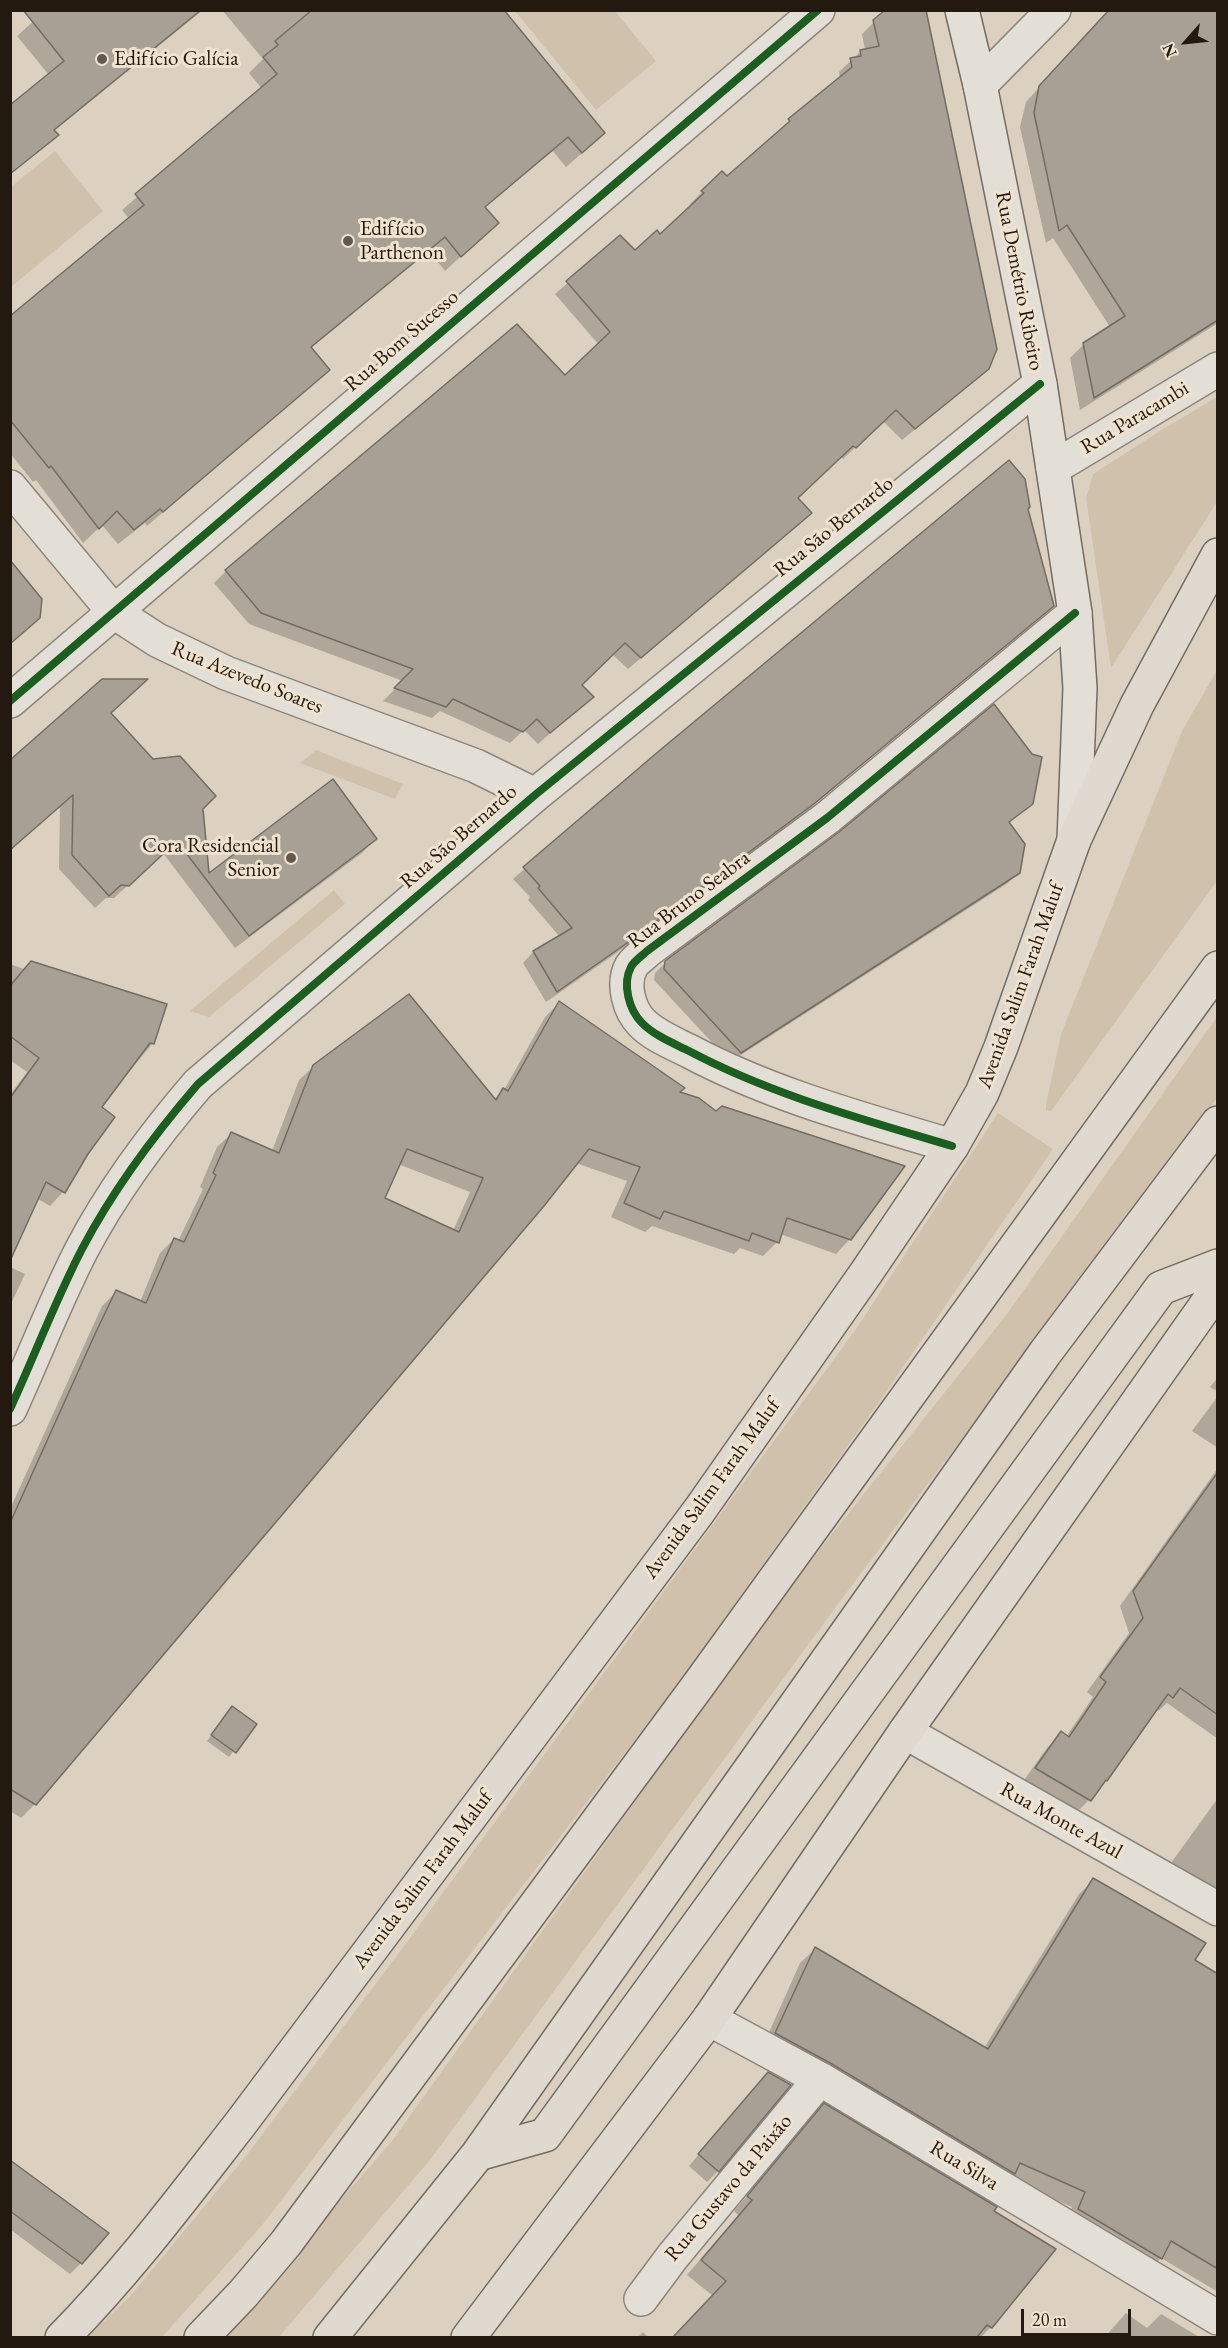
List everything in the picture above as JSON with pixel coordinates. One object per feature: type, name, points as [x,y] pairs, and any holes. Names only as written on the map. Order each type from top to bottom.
[{"type":"highway","name":"Avenida Salim Farah Maluf","points":[[62,2337],[93,2307],[234,2132],[656,1568],[860,1282],[952,1146],[982,1093],[1001,1047],[1074,840],[1137,705],[1218,555]]},
{"type":"highway","points":[[201,2337],[243,2294],[307,2214],[697,1687],[1218,968]]},
{"type":"highway","points":[[330,2337],[478,2154],[1044,1353],[1218,1123]]},
{"type":"highway","points":[[478,2154],[545,2135],[1161,1288],[1218,1266]]},
{"type":"highway","points":[[468,2337],[709,2019],[905,1732],[1218,1288]]},
{"type":"street","name":"Rua Bom Sucesso","points":[[10,701],[818,10]]},
{"type":"street","name":"Rua Demétrio Ribeiro","points":[[962,10],[980,86],[1040,384],[1075,613],[1080,688],[1074,840]]},
{"type":"street","points":[[980,86],[1053,10]]},
{"type":"street","name":"Rua Paracambi","points":[[1053,468],[1218,369]]},
{"type":"street","name":"Rua São Bernardo","points":[[10,1409],[82,1250],[128,1174],[163,1125],[198,1084],[535,795],[1040,384]]},
{"type":"street","name":"Rua Azevedo Soares","points":[[10,487],[114,612],[157,640],[226,673],[476,766],[535,795]]},
{"type":"street","name":"Rua Bruno Seabra","points":[[952,1146],[786,1095],[712,1064],[657,1034],[641,1022],[628,994],[627,980],[631,966],[647,951],[827,818],[1075,613]]},
{"type":"street","name":"Rua Monte Azul","points":[[905,1732],[1218,1909]]},
{"type":"street","name":"Rua Silva","points":[[709,2019],[820,2079],[1218,2318]]},
{"type":"street","name":"Rua Gustavo da Paixão","points":[[641,2299],[673,2256],[820,2079]]},
{"type":"shaded area","points":[[515,11],[615,11],[656,61],[596,110]]},
{"type":"shaded area","points":[[55,151],[103,211],[11,287],[11,187]]},
{"type":"shaded area","points":[[1217,397],[1217,502],[1111,668],[1086,498],[1093,474]]},
{"type":"shaded area","points":[[1217,670],[1217,881],[1051,1111],[1046,1110],[1061,1034],[1182,731]]},
{"type":"shaded area","points":[[316,750],[403,784],[395,799],[300,763]]},
{"type":"shaded area","points":[[334,890],[345,904],[209,1017],[190,1011]]},
{"type":"shaded area","points":[[1217,1017],[1217,1098],[835,1608],[430,2160],[279,2337],[220,2338],[392,2141],[778,1602],[1007,1314]]},
{"type":"shaded area","points":[[998,1113],[1053,1149],[877,1405],[673,1690],[263,2224],[162,2337],[88,2337],[132,2294],[246,2156],[404,1946],[856,1329]]},
{"type":"building","name":"Edifício Galícia","points":[[23,10],[201,10],[54,130],[59,135],[10,174],[10,105],[64,61]]},
{"type":"building","points":[[312,10],[504,10],[605,133],[582,153],[568,137],[485,207],[499,223],[461,257],[445,237],[311,347],[330,370],[163,512],[160,509],[134,530],[117,511],[99,529],[51,466],[49,468],[10,420],[10,316],[144,205],[135,194],[277,74],[263,57],[278,45],[275,41]]},
{"type":"building","points":[[885,10],[926,10],[997,349],[989,369],[915,429],[896,410],[856,448],[853,446],[798,498],[812,513],[641,658],[625,643],[582,685],[594,697],[550,733],[537,719],[523,732],[453,699],[446,707],[394,688],[413,669],[261,613],[225,570],[517,324],[565,375],[610,332],[566,281],[620,235],[635,250],[657,230],[660,234],[704,193],[701,191],[722,171],[727,176],[790,121],[788,119],[852,67],[850,58],[861,56],[860,50],[879,46],[873,20]]},
{"type":"building","points":[[1109,10],[1218,10],[1218,320],[1094,398],[1083,343],[1125,316],[1067,225],[1059,231],[1034,113],[1039,86]]},
{"type":"building","points":[[1009,460],[1025,479],[1030,507],[1028,509],[1054,606],[815,803],[627,943],[557,992],[533,951],[572,928],[523,867]]},
{"type":"building","points":[[10,560],[42,599],[40,618],[10,644]]},
{"type":"building","points":[[102,679],[148,679],[111,713],[153,759],[180,756],[216,796],[203,809],[209,873],[333,779],[377,839],[249,936],[177,841],[129,886],[121,885],[109,896],[72,855],[73,795],[10,850],[10,760]]},
{"type":"building","points":[[994,704],[1032,754],[1042,757],[1033,804],[1009,822],[1025,844],[1020,873],[741,1053],[664,969],[665,961],[839,832]]},
{"type":"building","points":[[31,961],[167,1004],[154,1044],[150,1043],[102,1107],[115,1117],[88,1154],[65,1193],[46,1182],[10,1261],[10,1098],[39,1058],[10,1036],[10,986]]},
{"type":"building","points":[[409,994],[496,1100],[503,1088],[508,1091],[559,1001],[685,1088],[680,1092],[699,1098],[716,1111],[722,1106],[905,1166],[851,1240],[787,1218],[779,1243],[752,1233],[749,1241],[664,1211],[660,1219],[624,1203],[640,1167],[589,1149],[544,1206],[36,1805],[10,1789],[10,1523],[116,1290],[146,1303],[174,1238],[184,1242],[216,1175],[213,1173],[231,1132],[279,1153],[313,1065]],"holes":[[[407,1149],[483,1178],[459,1232],[385,1198]]]},
{"type":"building","points":[[1218,1472],[1218,1715],[1180,1688],[1173,1698],[1168,1694],[1091,1801],[1035,1768],[1061,1731],[1069,1737],[1106,1682],[1100,1677],[1143,1618],[1133,1591]]},
{"type":"building","points":[[232,1706],[257,1724],[236,1753],[211,1735]]},
{"type":"building","points":[[1093,1878],[1206,1943],[1195,1960],[1218,1974],[1218,2269],[1171,2241],[1162,2259],[1078,2209],[1085,2192],[1020,2163],[1015,2174],[830,2063],[775,2033],[815,1947],[988,2049]]},
{"type":"building","points":[[768,2072],[791,2085],[719,2172],[698,2154]]},
{"type":"building","points":[[824,2103],[997,2207],[994,2211],[1056,2249],[992,2328],[987,2325],[977,2337],[673,2337],[726,2281],[701,2260],[752,2200],[747,2196]]},
{"type":"building","points":[[10,2160],[109,2233],[82,2264],[10,2211]]},
{"type":"cycle path","points":[[10,701],[818,10]]},
{"type":"cycle path","points":[[10,1409],[63,1288],[94,1227],[135,1164],[198,1084],[535,795],[1040,384]]},
{"type":"cycle path","points":[[952,1146],[851,1116],[752,1081],[664,1039],[637,1018],[628,996],[628,974],[634,963],[647,951],[827,818],[1075,613]]},
{"type":"place","name":"Edifício Galícia","points":[[102,59]]},
{"type":"place","name":"Edifício Parthenon","points":[[348,241]]},
{"type":"place","name":"Cora Residencial Senior","points":[[291,858]]}]
